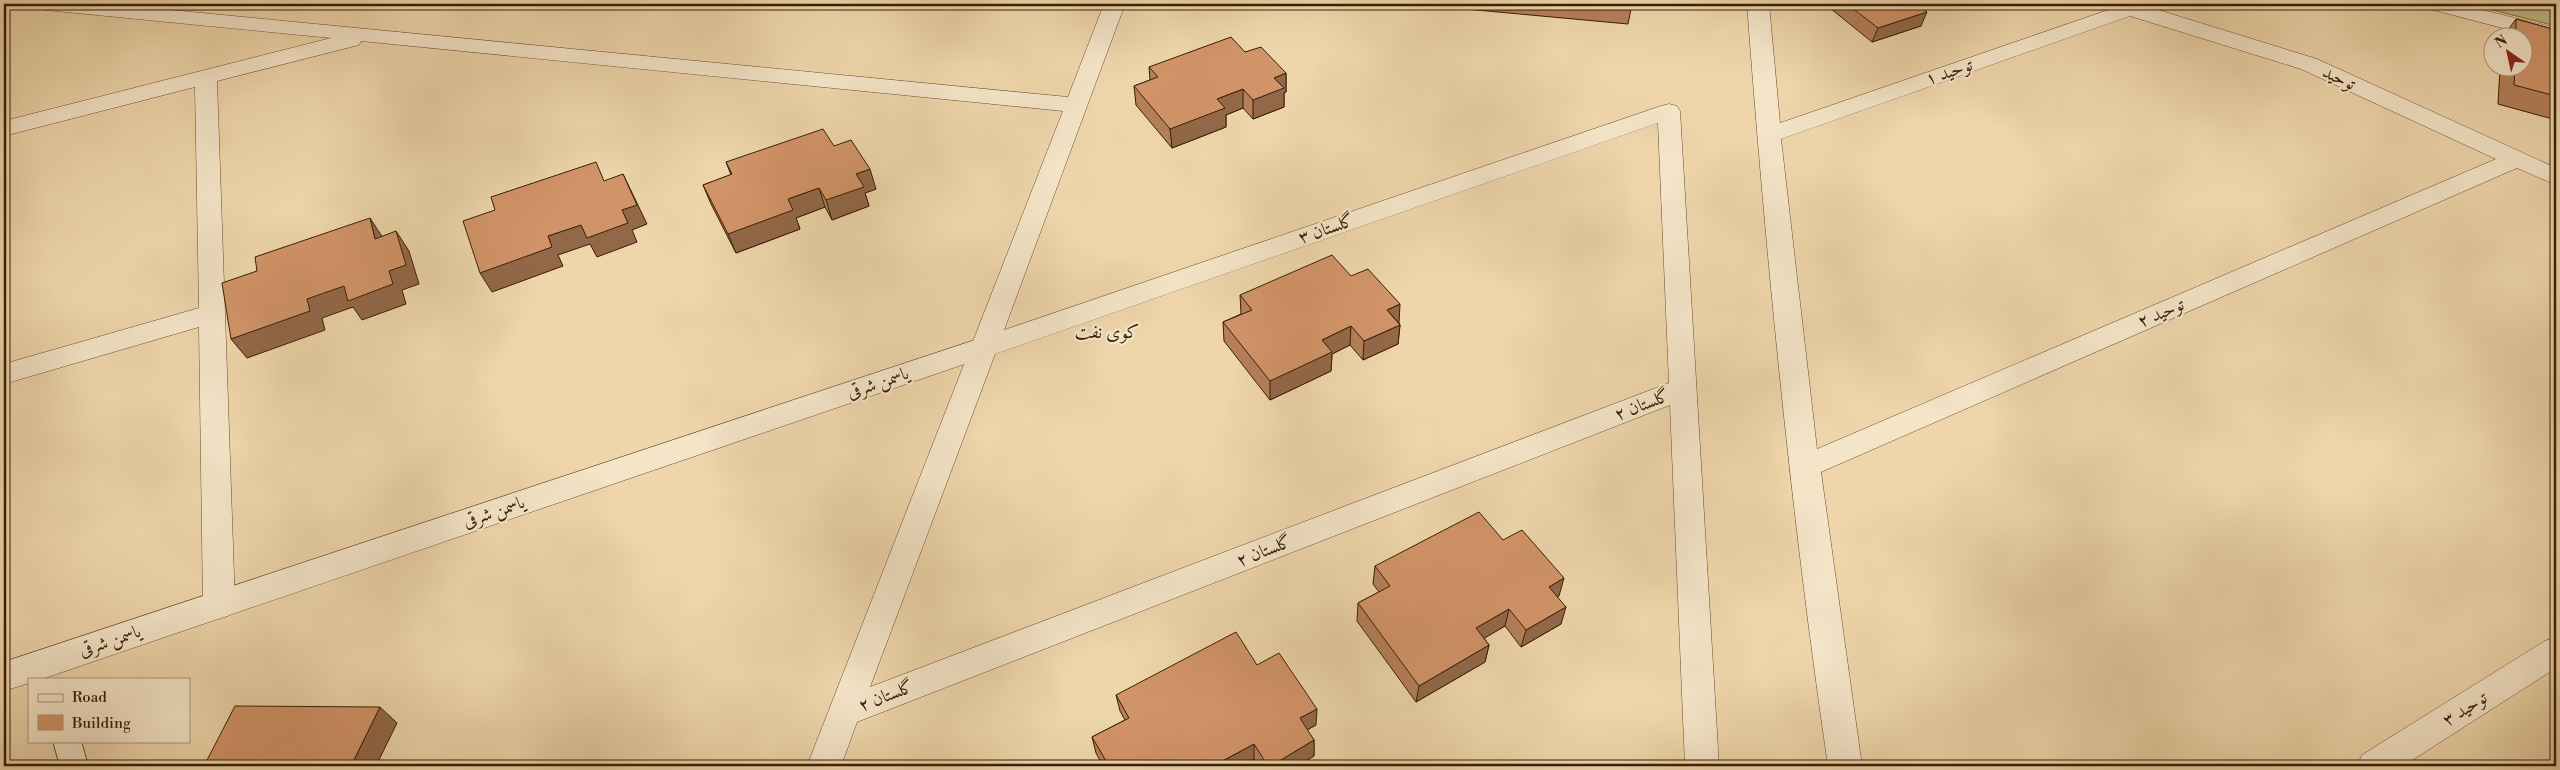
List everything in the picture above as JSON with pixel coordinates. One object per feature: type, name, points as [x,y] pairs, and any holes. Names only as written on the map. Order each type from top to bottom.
[{"type":"street","points":[[46,4],[1077,105]]},
{"type":"street","points":[[824,766],[1115,4]]},
{"type":"street","points":[[1758,4],[1768,135],[1804,467],[1844,766]]},
{"type":"street","points":[[2433,4],[2556,35]]},
{"type":"street","name":"توحید ۱","points":[[1768,135],[2121,7]]},
{"type":"street","name":"توحید","points":[[2121,7],[2309,64],[2556,177]]},
{"type":"street","points":[[4,128],[369,35]]},
{"type":"street","points":[[206,77],[219,605]]},
{"type":"street","name":"گلستان ۳","points":[[984,347],[1669,111],[1683,389]]},
{"type":"street","name":"توحید ۲","points":[[1804,467],[2517,159]]},
{"type":"street","points":[[4,374],[212,314]]},
{"type":"street","name":"یاسمن شرقی","points":[[4,677],[47,671],[219,605],[984,347]]},
{"type":"street","points":[[1683,389],[1702,766]]},
{"type":"street","name":"گلستان ۲","points":[[845,712],[1683,389]]},
{"type":"street","name":"توحید ۳","points":[[2374,766],[2556,652]]},
{"type":"lane","points":[[67,742],[74,766]]},
{"type":"shaded area","points":[[2469,4],[2556,4],[2556,26]]},
{"type":"building","points":[[1847,4],[1916,4],[1927,12],[1878,28]]},
{"type":"building","points":[[2516,19],[2556,30],[2556,96],[2514,85],[2514,78],[2532,78],[2532,28],[2516,28]]},
{"type":"building","points":[[1231,37],[1245,52],[1261,47],[1286,73],[1274,78],[1284,88],[1253,100],[1243,89],[1217,99],[1225,108],[1170,129],[1134,86],[1158,77],[1149,67]]},
{"type":"building","points":[[823,129],[834,146],[851,140],[870,169],[856,174],[864,187],[826,200],[819,188],[788,199],[793,210],[728,234],[703,185],[732,174],[726,162]]},
{"type":"building","points":[[596,162],[604,181],[623,174],[637,205],[622,210],[628,223],[587,238],[581,225],[548,236],[552,247],[480,273],[463,221],[495,210],[491,197]]},
{"type":"building","points":[[370,218],[375,239],[396,231],[406,265],[389,271],[393,284],[348,301],[344,286],[307,299],[310,311],[231,339],[222,283],[257,271],[255,257]]},
{"type":"building","points":[[1332,255],[1351,276],[1368,269],[1400,304],[1387,310],[1400,325],[1364,341],[1351,326],[1322,340],[1332,352],[1270,381],[1223,322],[1252,310],[1240,295]]},
{"type":"building","points":[[1479,512],[1503,540],[1522,530],[1564,578],[1549,587],[1566,607],[1526,630],[1509,609],[1476,628],[1489,645],[1419,686],[1358,603],[1390,586],[1375,566]]},
{"type":"building","points":[[1236,632],[1257,665],[1279,653],[1317,709],[1300,718],[1314,740],[1271,766],[1268,766],[1254,744],[1216,766],[1109,766],[1092,737],[1129,718],[1116,695]]},
{"type":"building","points":[[235,706],[380,707],[351,766],[204,766]]},
{"type":"district","name":"کوی نفت","points":[[1107,332]]}]
